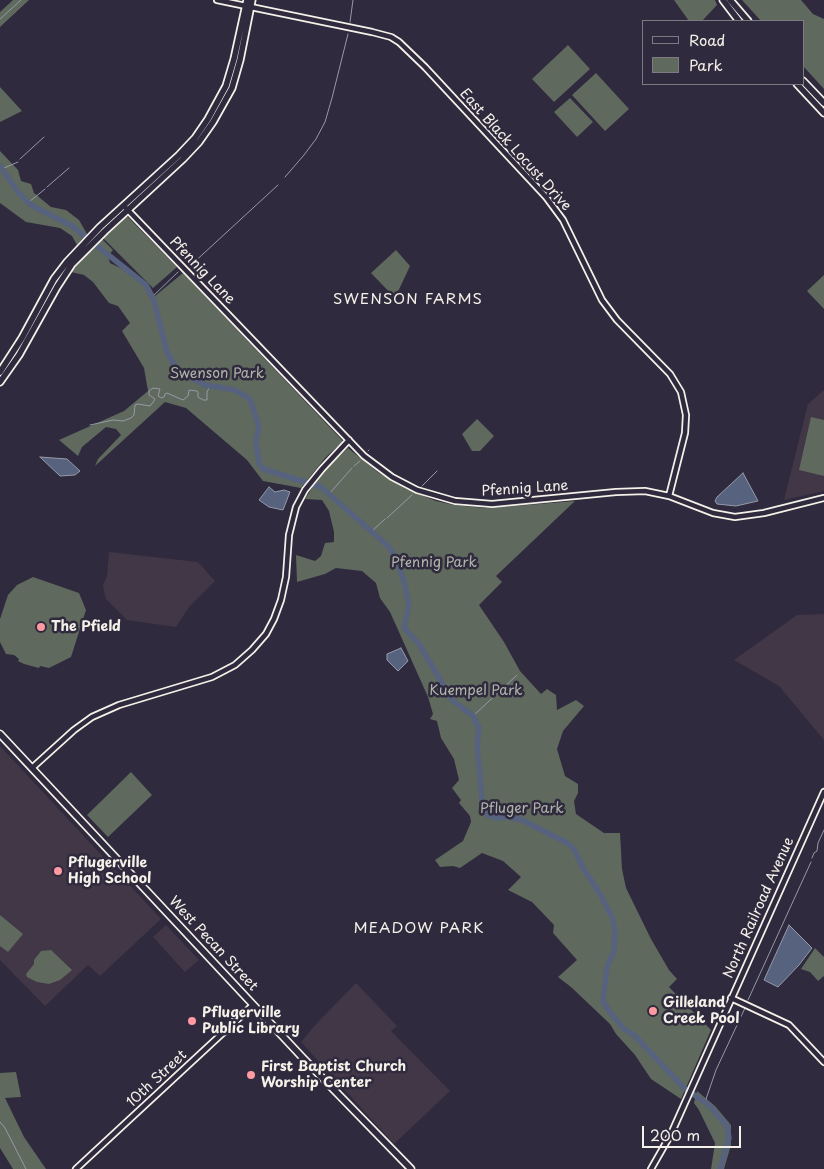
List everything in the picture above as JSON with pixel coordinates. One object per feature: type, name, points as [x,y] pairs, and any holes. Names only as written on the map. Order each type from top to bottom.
[{"type":"main road","points":[[0,372],[18,345],[54,280],[103,229],[200,142],[232,88],[240,60],[248,4],[252,0]]},
{"type":"main road","points":[[723,0],[738,20]]},
{"type":"main road","points":[[730,0],[747,20]]},
{"type":"main road","points":[[804,81],[824,103]]},
{"type":"main road","points":[[798,85],[824,113]]},
{"type":"main road","points":[[0,382],[19,355],[63,276],[81,250]]},
{"type":"main road","points":[[54,280],[57,287]]},
{"type":"main road","name":"West Pecan Street","points":[[0,734],[253,1005],[411,1169]]},
{"type":"street","name":"East Black Locust Drive","points":[[217,0],[248,4],[391,37],[399,42],[425,67],[550,203],[563,220],[602,300],[617,320],[670,374],[681,392],[686,414],[685,433],[668,496]]},
{"type":"street","name":"Pfennig Lane","points":[[126,208],[364,456],[392,477],[417,490],[455,501],[474,504],[509,503],[637,491],[668,496],[713,513],[736,516],[764,514],[824,498]]},
{"type":"street","points":[[32,768],[92,716],[119,705],[212,677],[235,664],[252,650],[266,634],[282,600],[286,577],[290,525],[296,507],[305,490],[349,440]]},
{"type":"street","name":"North Railroad Avenue","points":[[651,1169],[666,1145],[824,792]]},
{"type":"street","points":[[731,998],[788,1025],[824,1062]]},
{"type":"street","name":"10th Street","points":[[76,1169],[253,1005]]},
{"type":"shaded area","points":[[824,390],[824,491],[784,500],[808,404]]},
{"type":"shaded area","points":[[109,552],[198,562],[215,581],[189,607],[176,627],[127,620],[106,599],[104,592],[103,585],[107,576]]},
{"type":"shaded area","points":[[824,614],[824,740],[779,686],[734,660],[797,615]]},
{"type":"shaded area","name":"Pflugerville High School","points":[[0,746],[161,919],[100,976],[88,965],[45,1006],[0,960]]},
{"type":"shaded area","points":[[166,925],[199,960],[185,972],[153,937]]},
{"type":"shaded area","points":[[356,983],[397,1026],[391,1031],[450,1091],[394,1144],[301,1042]]},
{"type":"green space","points":[[13,0],[29,0],[0,27],[0,12]]},
{"type":"green space","points":[[674,0],[715,0],[717,5],[703,20],[688,20]]},
{"type":"green space","points":[[742,0],[801,0],[813,14],[824,19],[824,89],[804,67],[804,20],[760,20]]},
{"type":"green space","points":[[568,45],[590,69],[554,102],[532,79]]},
{"type":"green space","points":[[596,73],[629,109],[605,131],[572,95]]},
{"type":"green space","points":[[0,87],[22,111],[0,122]]},
{"type":"green space","points":[[570,98],[593,122],[577,137],[554,112]]},
{"type":"green space","points":[[0,151],[18,170],[21,181],[31,184],[34,193],[51,207],[66,210],[79,220],[87,234],[77,245],[72,236],[60,228],[26,222],[0,203]]},
{"type":"green space","points":[[126,215],[177,267],[153,288],[102,237]]},
{"type":"green space","name":"Swenson Park","points":[[102,239],[113,250],[108,256],[110,263],[137,276],[150,287],[155,296],[183,273],[342,440],[301,488],[263,481],[247,460],[186,408],[165,402],[95,466],[98,459],[121,435],[116,429],[106,427],[82,447],[78,456],[59,440],[124,411],[148,391],[144,368],[122,331],[130,323],[118,306],[109,303],[93,282],[84,275],[71,272]]},
{"type":"green space","points":[[396,250],[410,266],[395,298],[371,273]]},
{"type":"green space","points":[[824,275],[824,309],[807,291]]},
{"type":"green space","points":[[811,417],[824,420],[824,476],[799,470]]},
{"type":"green space","points":[[477,419],[494,436],[480,451],[472,451],[462,434]]},
{"type":"green space","points":[[348,448],[379,473],[406,489],[436,501],[485,508],[575,501],[496,576],[502,582],[479,605],[504,642],[520,671],[541,694],[547,689],[556,695],[557,710],[576,700],[584,706],[563,731],[557,749],[565,776],[578,784],[578,793],[574,801],[576,814],[604,833],[620,833],[622,869],[626,888],[651,939],[669,970],[677,979],[669,987],[711,1030],[681,1099],[651,1079],[635,1055],[616,1034],[610,1024],[558,977],[577,960],[553,933],[554,925],[532,902],[508,890],[521,877],[503,861],[482,853],[460,868],[453,866],[440,867],[435,860],[463,841],[471,822],[470,816],[459,803],[461,800],[452,788],[459,780],[454,759],[441,738],[437,721],[430,719],[433,714],[428,697],[390,612],[380,598],[376,583],[362,571],[336,568],[325,574],[297,582],[296,555],[315,561],[321,556],[325,543],[334,542],[334,532],[329,511],[322,500],[305,499],[319,477]]},
{"type":"green space","name":"The Pfield","points":[[33,577],[79,593],[86,610],[71,657],[49,668],[40,666],[39,668],[18,661],[19,659],[14,655],[6,654],[0,642],[0,619],[8,595],[17,585]]},
{"type":"green space","points":[[131,772],[152,795],[108,837],[87,815]]},
{"type":"green space","points":[[0,915],[23,934],[8,952],[0,946]]},
{"type":"green space","points":[[815,948],[824,957],[824,976],[818,981],[810,972],[801,969]]},
{"type":"green space","points":[[51,950],[72,970],[60,980],[49,984],[37,982],[27,977],[26,974],[41,951]]},
{"type":"green space","points":[[16,1072],[21,1097],[5,1098],[24,1137],[46,1169],[13,1169],[0,1148],[0,1073]]},
{"type":"green space","points":[[697,1091],[715,1106],[731,1125],[731,1145],[724,1169],[711,1169],[715,1143],[694,1103]]},
{"type":"water","points":[[40,457],[67,459],[80,471],[75,475],[60,476]]},
{"type":"water","points":[[743,473],[758,501],[736,506],[717,504],[715,501],[717,497]]},
{"type":"water","points":[[269,487],[275,492],[284,490],[290,492],[283,510],[269,507],[259,500]]},
{"type":"water","points":[[401,648],[408,661],[398,671],[387,660],[387,654]]},
{"type":"water","points":[[789,925],[812,948],[778,987],[764,980]]},
{"type":"waterway","points":[[0,19],[21,0]]},
{"type":"waterway","points":[[350,22],[353,0]]},
{"type":"waterway","points":[[285,177],[316,139],[325,122],[348,34]]},
{"type":"waterway","points":[[20,159],[44,137]]},
{"type":"waterway","points":[[2,169],[18,162]]},
{"type":"waterway","points":[[0,166],[18,192],[31,205],[72,226],[146,285],[154,301],[167,352],[178,371],[205,385],[235,390],[250,399],[259,427],[256,441],[259,463],[263,469],[321,487],[388,546],[396,558],[404,581],[409,605],[404,628],[419,644],[452,700],[473,716],[479,728],[477,746],[483,810],[487,815],[496,818],[507,817],[522,820],[569,844],[575,851],[612,917],[615,931],[614,951],[607,967],[603,1001],[623,1028],[635,1036],[684,1088],[709,1105],[727,1126],[729,1138],[720,1169]]},
{"type":"waterway","points":[[47,187],[69,168]]},
{"type":"waterway","points":[[190,266],[278,185]]},
{"type":"waterway","points":[[29,202],[45,189]]},
{"type":"waterway","points":[[152,297],[178,272]]},
{"type":"waterway","points":[[90,425],[113,420],[123,421],[131,418],[134,415],[135,405],[150,406],[154,401],[155,399],[149,395],[149,391],[153,388],[160,389],[158,396],[162,398],[167,393],[183,400],[188,396],[189,390],[197,391],[198,397],[207,400],[207,392],[210,386]]},
{"type":"waterway","points":[[354,466],[360,461]]},
{"type":"waterway","points":[[329,494],[352,468]]},
{"type":"waterway","points":[[422,486],[437,471]]},
{"type":"waterway","points":[[387,518],[412,495]]},
{"type":"waterway","points":[[371,532],[385,519]]},
{"type":"waterway","points":[[473,716],[517,675]]},
{"type":"waterway","points":[[812,858],[817,851],[818,843],[824,830]]},
{"type":"waterway","points":[[748,1000],[811,862]]},
{"type":"waterway","points":[[705,1102],[716,1070],[745,1008]]},
{"type":"waterway","points":[[0,1122],[26,1169]]},
{"type":"place","name":"The Pfield","points":[[41,627]]},
{"type":"place","name":"Pflugerville High School","points":[[58,871]]},
{"type":"place","name":"Gilleland Creek Pool","points":[[653,1011]]},
{"type":"place","name":"Pflugerville Public Library","points":[[192,1021]]},
{"type":"place","name":"First Baptist Church Worship Center","points":[[251,1075]]},
{"type":"district","name":"SWENSON FARMS","points":[[408,300]]},
{"type":"district","name":"MEADOW PARK","points":[[419,929]]},
{"type":"park label","name":"Pfennig Park","points":[[434,563]]},
{"type":"park label","name":"Kuempel Park","points":[[476,691]]},
{"type":"park label","name":"Pfluger Park","points":[[522,809]]}]
